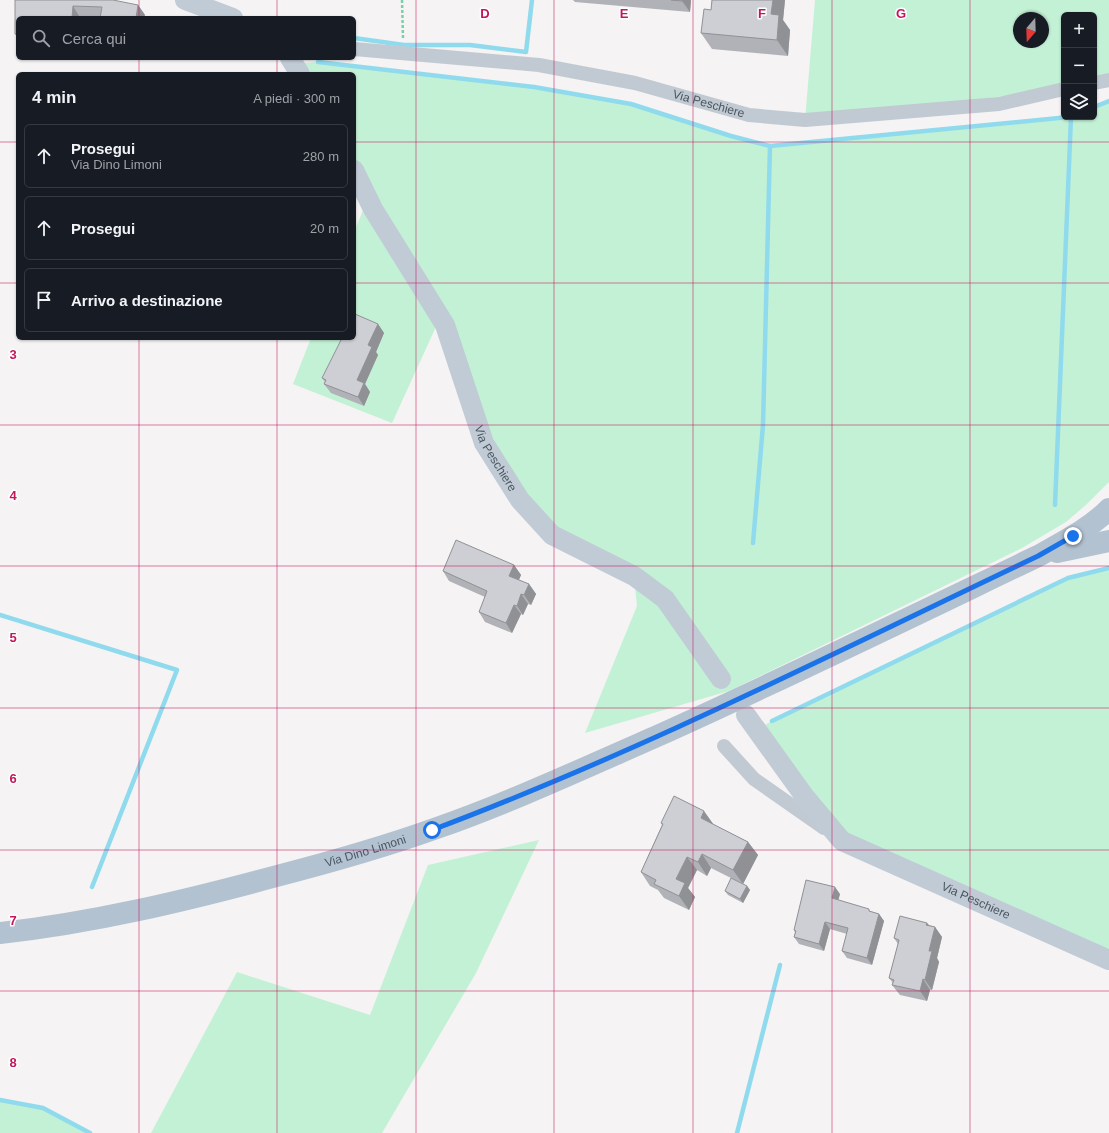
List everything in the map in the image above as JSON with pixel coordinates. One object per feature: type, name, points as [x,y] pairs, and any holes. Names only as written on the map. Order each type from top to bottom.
[{"type":"main road","points":[[1038,556],[1073,536],[1101,517],[1109,509]]},
{"type":"main road","points":[[1038,556],[1109,541]]},
{"type":"main road","name":"Via Dino Limoni","points":[[0,933],[68,923],[222,891],[312,867],[432,830],[573,773],[679,726],[1038,556]]},
{"type":"street","points":[[185,0],[228,16]]},
{"type":"street","name":"Via Peschiere","points":[[356,49],[405,55],[539,65],[635,84],[749,115],[805,120],[999,104],[1061,91]]},
{"type":"street","points":[[291,60],[299,72]]},
{"type":"street","points":[[1097,82],[1109,80]]},
{"type":"street","name":"Via Peschiere","points":[[356,174],[373,209],[444,325],[484,443],[520,500],[552,535],[634,576],[665,599],[721,679]]},
{"type":"street","name":"Via Peschiere","points":[[746,715],[805,797],[842,841]]},
{"type":"street","name":"Via Peschiere","points":[[724,746],[754,779],[842,841],[1109,960]]},
{"type":"path","points":[[402,0],[402,23],[405,55]]},
{"type":"green space","points":[[815,0],[1109,0],[1109,80],[1097,82],[1097,12],[1061,12],[1061,89],[805,120]]},
{"type":"green space","points":[[318,62],[534,87],[631,104],[731,136],[770,146],[1061,118],[1061,120],[1097,120],[1097,106],[1109,101],[1109,482],[1066,522],[1022,548],[729,691],[585,733],[637,606],[634,577],[552,535],[520,500],[440,318],[392,423],[293,384],[310,340],[356,340],[356,227],[368,198],[356,174],[356,72],[299,72],[294,64]]},
{"type":"green space","points":[[1109,568],[1109,960],[842,841],[756,730],[1068,578]]},
{"type":"green space","points":[[539,840],[476,973],[382,1133],[151,1133],[237,972],[370,1015],[428,865]]},
{"type":"green space","points":[[0,1100],[43,1108],[90,1133],[0,1133]]},
{"type":"building","points":[[15,0],[113,0],[138,5],[136,16],[100,16],[102,7],[73,6],[72,16],[16,16],[15,34]]},
{"type":"building","points":[[712,0],[773,0],[771,14],[779,15],[777,40],[701,33],[704,9],[711,10]]},
{"type":"building","points":[[356,314],[378,324],[368,345],[372,347],[357,380],[364,383],[358,397],[324,384],[326,380],[322,378],[341,340],[356,340]]},
{"type":"building","points":[[456,540],[514,565],[509,576],[529,584],[524,595],[521,594],[517,606],[514,605],[506,623],[479,612],[487,591],[443,571]]},
{"type":"building","points":[[674,796],[704,811],[701,818],[748,842],[733,870],[702,854],[698,862],[687,857],[676,879],[685,883],[679,896],[654,884],[656,880],[641,872]]},
{"type":"building","points":[[731,878],[747,886],[740,899],[725,891]]},
{"type":"building","points":[[806,880],[835,887],[832,898],[869,909],[869,911],[879,914],[867,958],[842,951],[848,928],[825,922],[819,944],[794,937],[796,931],[794,930]]},
{"type":"building","points":[[900,916],[927,923],[926,925],[935,927],[929,951],[932,951],[925,980],[923,979],[920,991],[892,985],[894,980],[889,978],[899,940],[894,938]]},
{"type":"waterway","points":[[356,38],[404,45],[470,45],[526,52],[532,0]]},
{"type":"waterway","points":[[318,62],[534,87],[631,104],[731,136],[770,146],[1061,118]]},
{"type":"waterway","points":[[1097,106],[1109,101]]},
{"type":"waterway","points":[[1055,505],[1071,120]]},
{"type":"waterway","points":[[753,543],[763,425],[770,146]]},
{"type":"waterway","points":[[772,721],[1068,578],[1109,568]]},
{"type":"waterway","points":[[0,615],[177,670],[92,887]]},
{"type":"waterway","points":[[737,1133],[780,965]]},
{"type":"waterway","points":[[0,1100],[43,1108],[90,1133]]},
{"type":"route","points":[[432,830],[485,810],[573,773],[686,723],[1038,556],[1073,536]]}]
